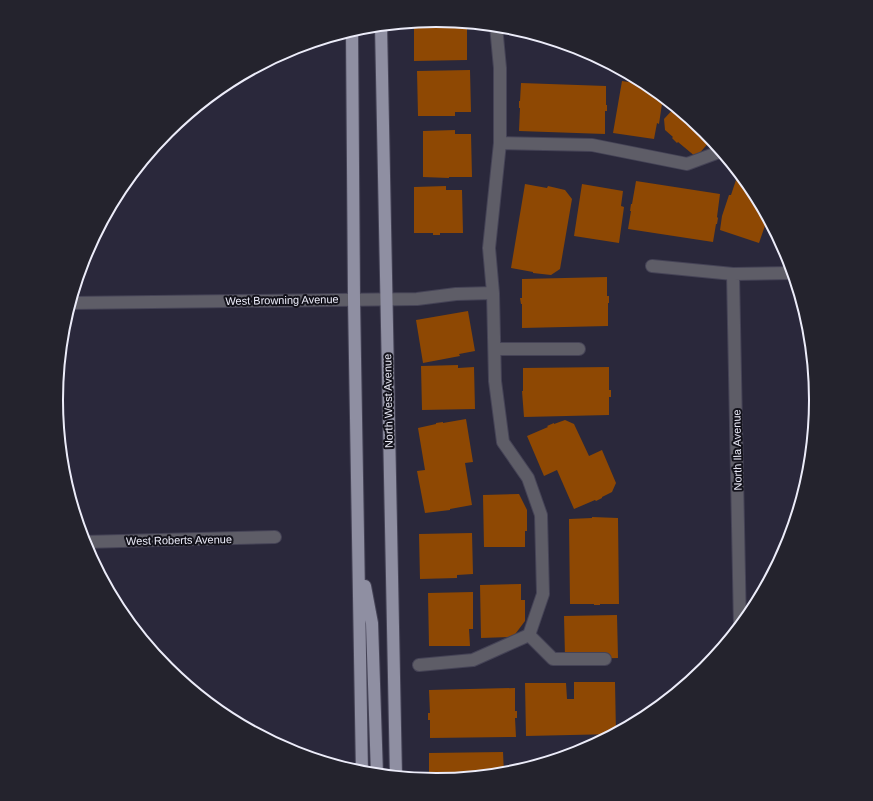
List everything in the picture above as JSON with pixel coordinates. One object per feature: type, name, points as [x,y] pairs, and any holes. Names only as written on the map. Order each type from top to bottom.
[{"type":"main road","name":"North West Avenue","points":[[381,31],[396,772]]},
{"type":"main road","points":[[352,37],[354,299],[362,766]]},
{"type":"main road","points":[[359,553],[372,623],[377,769]]},
{"type":"street","points":[[419,665],[474,660],[529,635],[543,594],[541,515],[528,478],[503,442],[494,381],[495,349],[493,293],[489,248],[500,143],[500,68],[497,32]]},
{"type":"street","points":[[500,143],[592,145],[687,164],[716,153]]},
{"type":"street","points":[[652,266],[733,274],[787,273]]},
{"type":"street","name":"North Ila Avenue","points":[[733,274],[740,618]]},
{"type":"street","name":"West Browning Avenue","points":[[76,303],[417,299],[456,294],[493,293]]},
{"type":"street","points":[[495,349],[579,349]]},
{"type":"street","name":"West Roberts Avenue","points":[[91,542],[275,537]]},
{"type":"street","points":[[529,635],[553,659],[605,659]]},
{"type":"building","points":[[414,28],[467,28],[467,60],[414,61]]},
{"type":"building","points":[[470,70],[471,112],[455,112],[455,116],[418,116],[417,71]]},
{"type":"building","points":[[622,81],[632,82],[662,103],[659,124],[657,123],[654,139],[613,133]]},
{"type":"building","points":[[521,83],[606,86],[607,111],[605,111],[605,134],[519,131],[519,101]]},
{"type":"building","points":[[672,111],[708,144],[696,157],[678,142],[677,143],[665,130],[664,119]]},
{"type":"building","points":[[455,130],[455,134],[471,134],[472,177],[423,177],[423,131]]},
{"type":"building","points":[[736,180],[738,181],[765,224],[759,243],[720,230],[722,216],[729,195],[731,195]]},
{"type":"building","points":[[636,181],[720,194],[718,218],[713,242],[628,229]]},
{"type":"building","points":[[525,184],[547,188],[548,186],[565,190],[572,199],[560,269],[551,275],[511,268]]},
{"type":"building","points":[[582,184],[623,191],[621,206],[624,207],[619,243],[574,236]]},
{"type":"building","points":[[446,186],[446,190],[462,190],[463,233],[440,233],[440,235],[433,235],[433,233],[414,233],[414,187]]},
{"type":"building","points":[[607,277],[607,296],[609,296],[608,326],[522,328],[522,304],[520,298],[522,298],[522,279]]},
{"type":"building","points":[[468,311],[475,351],[459,354],[460,356],[423,363],[416,320]]},
{"type":"building","points":[[458,365],[458,368],[474,367],[475,409],[422,410],[421,366]]},
{"type":"building","points":[[609,367],[609,390],[611,390],[611,397],[609,397],[609,415],[524,417],[522,391],[523,368]]},
{"type":"building","points":[[466,419],[473,462],[465,463],[472,505],[450,510],[425,513],[417,471],[425,470],[418,428],[436,423]]},
{"type":"building","points":[[565,420],[574,424],[589,456],[602,450],[616,483],[612,492],[596,501],[595,500],[574,509],[557,470],[544,476],[527,436],[554,423]]},
{"type":"building","points":[[519,494],[527,510],[525,547],[484,547],[483,495]]},
{"type":"building","points":[[592,517],[618,518],[619,604],[570,604],[569,519]]},
{"type":"building","points":[[472,533],[473,574],[457,575],[457,578],[420,579],[419,534]]},
{"type":"building","points":[[521,584],[521,600],[525,600],[525,621],[513,637],[481,638],[480,585]]},
{"type":"building","points":[[473,592],[473,629],[469,629],[470,646],[429,646],[428,593]]},
{"type":"building","points":[[617,615],[618,658],[581,659],[565,657],[564,616]]},
{"type":"building","points":[[574,682],[615,682],[616,728],[603,734],[526,736],[525,683],[566,683],[567,699],[574,699]]},
{"type":"building","points":[[515,688],[515,711],[517,711],[517,718],[515,718],[516,737],[430,738],[430,720],[428,720],[428,713],[430,713],[429,690]]},
{"type":"building","points":[[503,752],[504,768],[461,773],[429,774],[429,753]]}]
